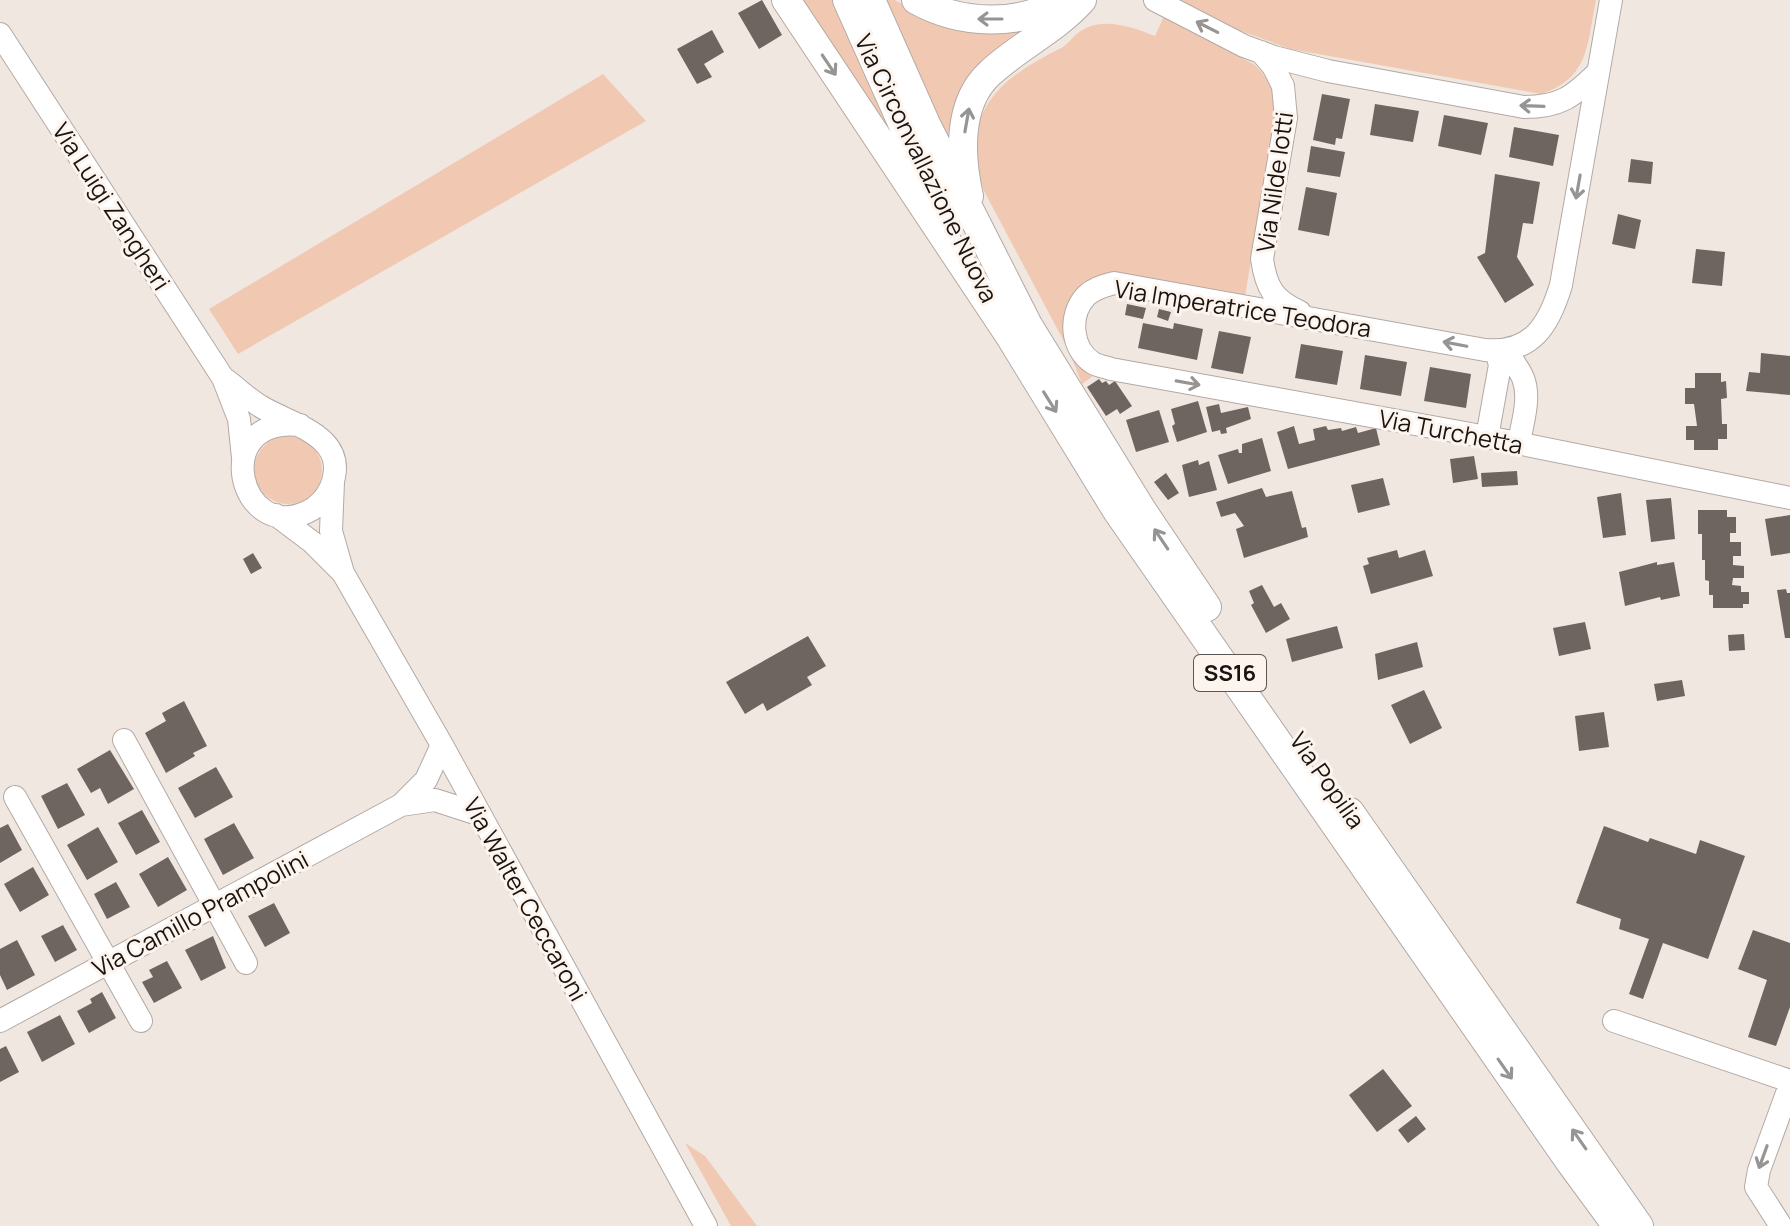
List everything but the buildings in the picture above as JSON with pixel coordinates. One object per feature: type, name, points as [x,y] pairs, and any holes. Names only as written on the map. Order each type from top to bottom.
[{"type":"main road","points":[[786,0],[1018,330]]},
{"type":"main road","name":"Via Circonvallazione Nuova","points":[[847,0],[906,132],[1018,330]]},
{"type":"main road","name":"Via Circonvallazione Nuova","points":[[871,0],[975,224],[1018,330]]},
{"type":"main road","points":[[916,0],[933,9],[964,18],[994,20],[1024,15],[1063,0]]},
{"type":"main road","points":[[975,224],[965,179],[964,139],[967,112],[977,88],[989,74],[1070,13],[1082,0]]},
{"type":"main road","name":"Via Popilia","points":[[1018,330],[1117,511],[1617,1226]]},
{"type":"main road","name":"Via Popilia","points":[[1018,330],[1639,1226]]},
{"type":"street","points":[[1155,0],[1261,52],[1328,71],[1524,107],[1546,107],[1561,102],[1577,93],[1598,72]]},
{"type":"street","points":[[1502,350],[1530,340],[1553,313],[1561,285],[1611,0]]},
{"type":"street","name":"Via Luigi Zangheri","points":[[0,34],[223,378],[239,419],[243,458]]},
{"type":"street","name":"Via Nilde Iotti","points":[[1261,52],[1273,66],[1283,86],[1286,118],[1262,259],[1265,279],[1272,292],[1286,306],[1312,318]]},
{"type":"street","name":"Via Imperatrice Teodora","points":[[1111,369],[1094,363],[1082,352],[1075,337],[1074,324],[1078,307],[1086,296],[1099,287],[1114,283],[1502,350]]},
{"type":"street","points":[[1487,437],[1502,350]]},
{"type":"street","points":[[1502,350],[1522,375],[1527,391],[1519,443]]},
{"type":"street","name":"Via Turchetta","points":[[1111,369],[1519,443],[1790,498]]},
{"type":"street","name":"Via Luigi Zangheri","points":[[223,378],[259,406],[300,425]]},
{"type":"street","points":[[243,458],[249,445],[271,427],[300,425]]},
{"type":"street","name":"Via Walter Ceccaroni","points":[[300,425],[313,431],[331,453],[334,468],[331,531],[343,573],[442,745],[706,1226]]},
{"type":"street","name":"Via Walter Ceccaroni","points":[[243,458],[241,473],[244,487],[262,509],[276,515],[312,542],[343,573]]},
{"type":"street","points":[[276,515],[290,517],[305,514],[327,496],[333,482]]},
{"type":"street","points":[[124,740],[246,963]]},
{"type":"street","name":"Via Camillo Prampolini","points":[[0,1021],[401,805],[426,780],[442,745]]},
{"type":"street","points":[[15,797],[141,1021]]},
{"type":"street","name":"Via Camillo Prampolini","points":[[401,805],[435,800],[478,814]]},
{"type":"street","points":[[1614,1021],[1790,1083],[1759,1170],[1756,1187],[1781,1226]]},
{"type":"shaded area","points":[[798,0],[835,0],[884,120],[880,122]]},
{"type":"shaded area","points":[[884,0],[895,0],[929,20],[1037,22],[967,80],[955,103],[948,134],[945,135]]},
{"type":"shaded area","points":[[1179,0],[1596,0],[1588,45],[1578,69],[1569,79],[1541,94],[1290,49],[1236,29]]},
{"type":"shaded area","points":[[1164,16],[1255,65],[1267,79],[1274,95],[1276,108],[1245,297],[1124,277],[1076,298],[1096,374],[1082,384],[1069,351],[984,191],[975,154],[978,124],[993,96],[1004,84],[1087,28],[1116,24],[1155,36]]},
{"type":"shaded area","points":[[603,74],[646,121],[238,354],[209,309]]},
{"type":"shaded area","points":[[288,436],[312,446],[322,470],[312,494],[288,504],[264,494],[254,470],[264,446]]},
{"type":"shaded area","points":[[685,1143],[705,1156],[757,1226],[731,1226]]}]
